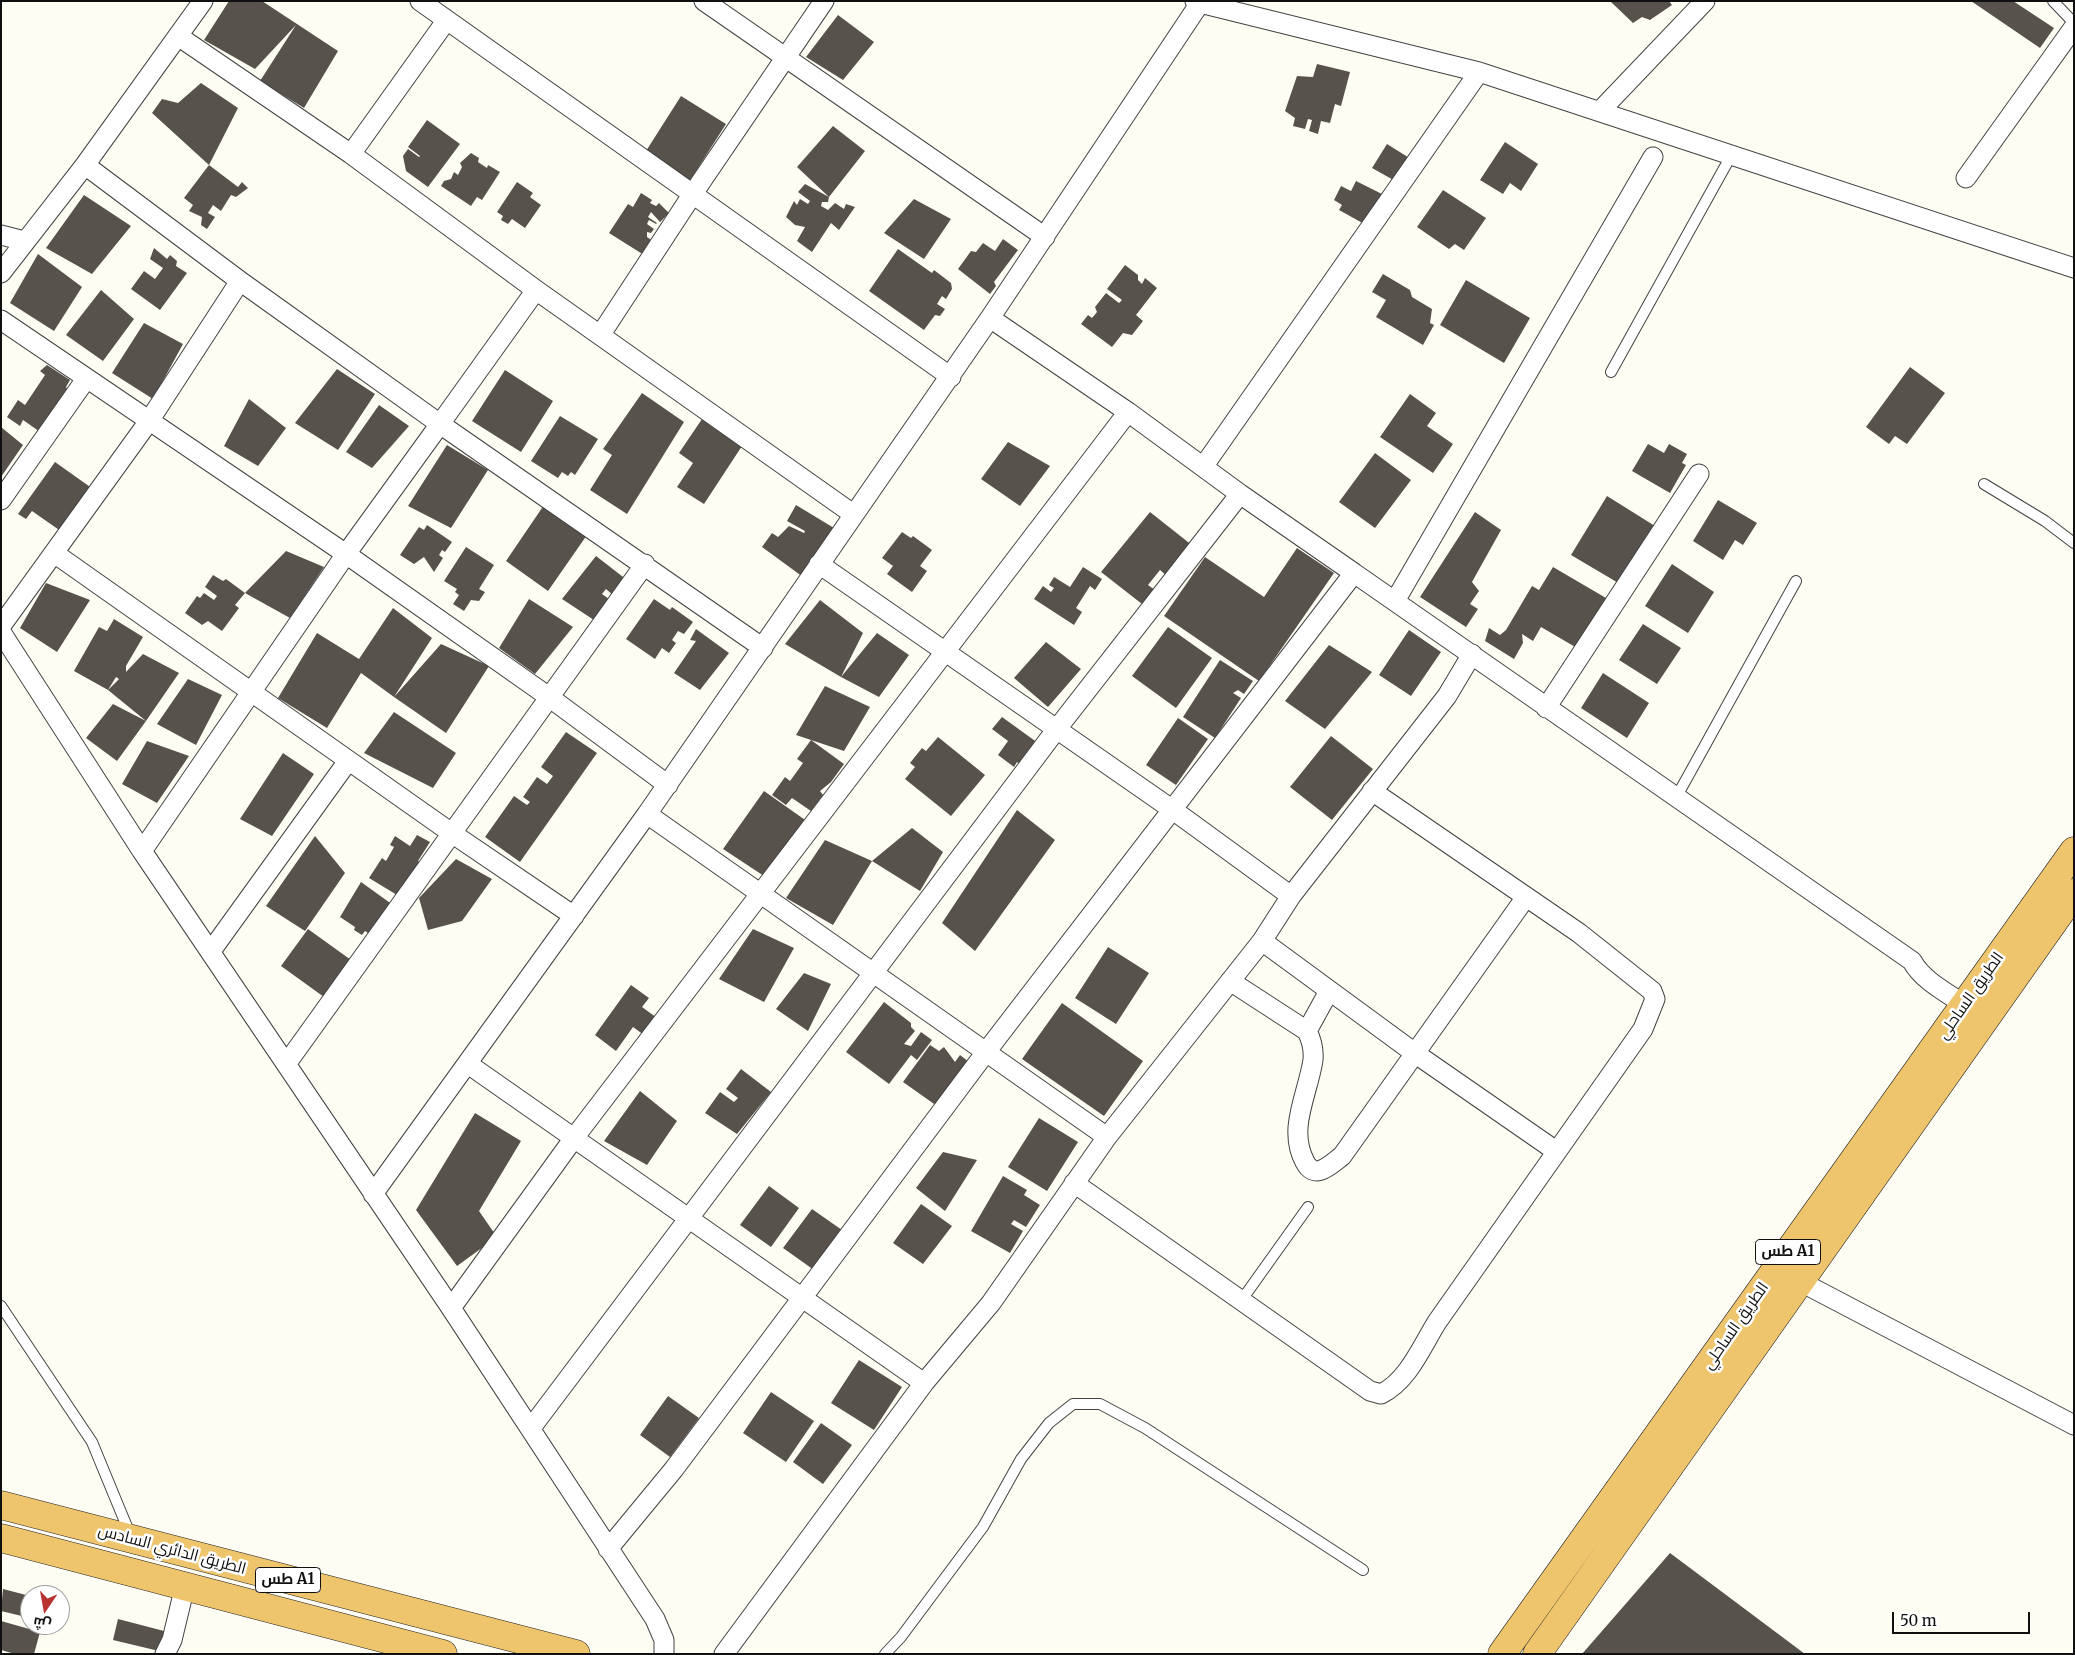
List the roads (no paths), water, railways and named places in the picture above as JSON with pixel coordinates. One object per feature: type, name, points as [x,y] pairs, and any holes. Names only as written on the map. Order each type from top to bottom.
[{"type":"highway","name":"الطريق الساحلي","points":[[1502,1654],[2074,851]]},
{"type":"highway","name":"الطريق الساحلي","points":[[1537,1654],[2074,893]]},
{"type":"highway","name":"الطريق الدائري السادس","points":[[1,1505],[576,1654]]},
{"type":"highway","name":"الطريق الدائري السادس","points":[[1,1538],[443,1654]]},
{"type":"street","points":[[1,273],[24,241],[85,166],[204,1]]},
{"type":"street","points":[[420,1],[951,377]]},
{"type":"street","points":[[704,1],[1045,237]]},
{"type":"street","points":[[601,334],[692,195],[824,1]]},
{"type":"street","points":[[1600,111],[1705,1]]},
{"type":"street","points":[[373,1194],[648,814],[853,514],[951,377],[1198,2],[1479,72],[2074,268]]},
{"type":"street","points":[[351,154],[446,21]]},
{"type":"street","points":[[1966,178],[2074,27]]},
{"type":"street","points":[[178,36],[351,154],[536,290],[601,334],[853,514]]},
{"type":"street","points":[[1203,466],[1479,72]]},
{"type":"street","points":[[1395,601],[1653,157]]},
{"type":"street","points":[[85,166],[240,281],[440,424],[645,564],[763,648]]},
{"type":"street","points":[[1,235],[24,241]]},
{"type":"street","points":[[1,626],[149,421],[240,281]]},
{"type":"street","points":[[142,851],[346,554],[536,290]]},
{"type":"street","points":[[990,318],[1128,412],[1240,494],[1472,654],[1546,708],[1677,796],[1912,961],[1933,982],[1964,1005]]},
{"type":"street","points":[[1,320],[346,554],[549,697],[668,784]]},
{"type":"street","points":[[1,500],[86,379]]},
{"type":"street","points":[[451,1308],[574,1138],[759,894],[947,652],[1128,412]]},
{"type":"street","points":[[1546,708],[1699,474]]},
{"type":"street","points":[[531,1428],[1056,730],[1240,494]]},
{"type":"street","points":[[54,554],[348,761],[574,916]]},
{"type":"street","points":[[287,1063],[645,564]]},
{"type":"street","points":[[819,564],[1173,810],[1291,896]]},
{"type":"street","points":[[608,1549],[674,1469],[986,1052],[1354,573]]},
{"type":"street","points":[[1,632],[142,851],[212,951],[531,1428],[655,1620],[664,1640],[664,1654]]},
{"type":"street","points":[[724,1654],[924,1383],[991,1302],[1107,1137],[1262,941],[1291,896],[1447,696],[1472,654]]},
{"type":"street","points":[[212,951],[348,761]]},
{"type":"street","points":[[1074,1183],[1370,1391],[1381,1394],[1394,1388],[1437,1322],[1643,1029],[1655,998],[1652,991],[1579,933],[1372,791]]},
{"type":"street","points":[[648,814],[759,894],[1107,1137]]},
{"type":"street","points":[[1230,981],[1307,1031],[1313,1044],[1313,1061],[1297,1124],[1301,1156],[1308,1169],[1314,1172],[1322,1171],[1342,1156],[1526,897]]},
{"type":"street","points":[[1262,941],[1416,1054],[1556,1151]]},
{"type":"street","points":[[1307,1031],[1329,991]]},
{"type":"street","points":[[468,1064],[924,1383]]},
{"type":"street","points":[[1801,1282],[2074,1425]]},
{"type":"street","points":[[165,1654],[172,1640],[185,1586]]},
{"type":"lane","points":[[2053,1],[2074,23]]},
{"type":"lane","points":[[1611,372],[1732,154]]},
{"type":"lane","points":[[1984,484],[2045,521],[2074,543]]},
{"type":"lane","points":[[1677,796],[1796,581]]},
{"type":"lane","points":[[1241,1301],[1308,1207]]},
{"type":"lane","points":[[1,1306],[92,1442],[133,1540]]},
{"type":"lane","points":[[885,1654],[984,1527],[1021,1459],[1049,1423],[1073,1404],[1100,1404],[1145,1428],[1363,1570]]}]
